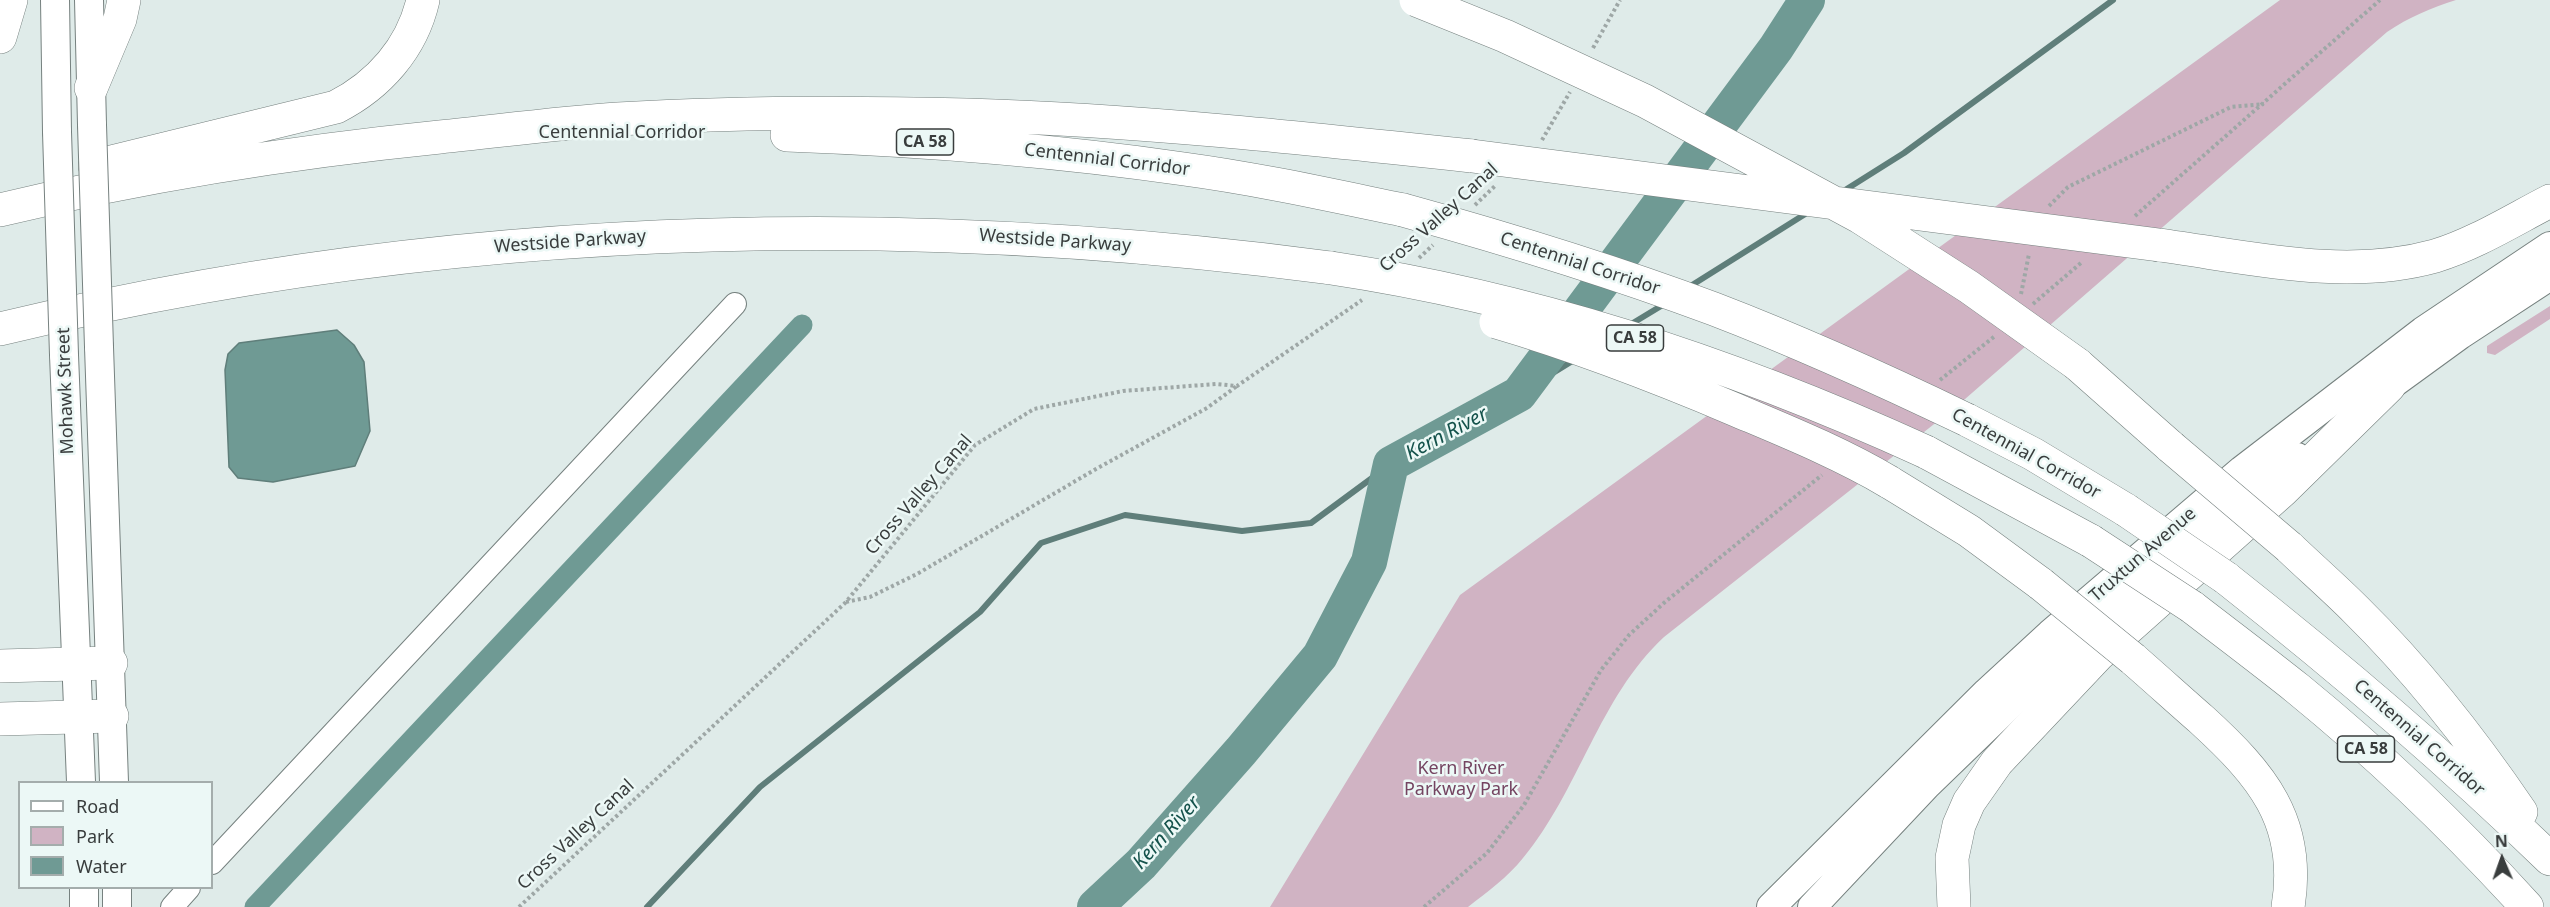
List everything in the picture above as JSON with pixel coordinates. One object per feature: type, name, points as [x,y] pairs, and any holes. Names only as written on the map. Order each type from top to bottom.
[{"type":"highway","points":[[0,37],[11,0]]},
{"type":"highway","points":[[91,88],[120,19],[124,0]]},
{"type":"highway","points":[[0,188],[336,107],[367,89],[390,67],[408,39],[423,0]]},
{"type":"highway","points":[[1416,0],[1515,41],[1645,101],[1860,217],[1969,287],[2077,364],[2289,547],[2356,610],[2445,708],[2484,758],[2550,857]]},
{"type":"highway","points":[[0,210],[137,179],[228,163],[360,145],[572,123],[702,115],[904,114],[1149,125],[1472,156],[2305,264],[2349,267],[2394,265],[2437,255],[2462,246],[2550,201]]},
{"type":"highway","name":"Centennial Corridor","points":[[443,137],[552,132],[663,132],[926,142],[1110,159],[1316,191],[1402,210],[1545,251],[1714,309],[1862,370],[2033,454],[2126,510],[2226,578],[2390,711],[2550,857]]},
{"type":"highway","name":"Westside Parkway","points":[[0,329],[138,298],[349,264],[574,241],[788,232],[1005,237],[1146,247],[1326,272]]},
{"type":"highway","points":[[0,351],[149,309],[349,264]]},
{"type":"highway","points":[[1326,272],[1468,313],[1587,351],[1780,428],[1859,464],[1969,531],[2041,584],[2133,658],[2238,753],[2261,780],[2278,812],[2284,831],[2291,872],[2288,907]]},
{"type":"highway","name":"CA 58","points":[[1326,272],[1438,287],[1502,301],[1671,349],[1806,399],[1926,452],[2091,541],[2192,608],[2298,689],[2383,764],[2459,836],[2527,907]]},
{"type":"highway","points":[[1954,907],[1951,880],[1956,836],[1969,802],[1997,762],[2098,656],[2282,491],[2389,387]]},
{"type":"highway","points":[[0,666],[111,663]]},
{"type":"highway","points":[[0,719],[112,716]]},
{"type":"main road","name":"Mohawk Street","points":[[55,0],[64,355],[81,781]]},
{"type":"main road","name":"Mohawk Street","points":[[89,0],[114,781]]},
{"type":"main road","name":"Truxtun Avenue","points":[[1771,907],[1987,692],[2050,634],[2242,470],[2423,331],[2550,246]]},
{"type":"main road","name":"Truxtun Avenue","points":[[1812,907],[1927,785],[2073,642],[2309,447],[2460,335],[2550,276]]},
{"type":"main road","points":[[84,889],[84,907]]},
{"type":"main road","points":[[117,889],[117,907]]},
{"type":"lane","points":[[213,862],[735,304]]},
{"type":"lane","points":[[172,907],[188,889]]},
{"type":"path","points":[[1593,50],[1620,0]]},
{"type":"path","points":[[1536,147],[1544,138],[1571,89]]},
{"type":"path","points":[[2045,212],[2050,203],[2068,187],[2231,107],[2264,104]]},
{"type":"path","name":"Cross Valley Canal","points":[[1467,213],[1501,180]]},
{"type":"path","name":"Cross Valley Canal","points":[[1415,262],[1441,237]]},
{"type":"path","points":[[2020,298],[2030,248]]},
{"type":"path","points":[[846,603],[870,597],[918,574],[1096,469],[1207,408],[1369,296]]},
{"type":"path","name":"Cross Valley Canal","points":[[519,907],[846,603],[975,445],[1034,410],[1123,391],[1215,384],[1237,386]]},
{"type":"green space","name":"Kern River Parkway Park","points":[[2280,0],[2456,0],[2420,13],[2387,32],[1957,406],[1664,637],[1622,687],[1560,804],[1542,832],[1511,872],[1468,907],[1270,907],[1460,595]]},
{"type":"green space","points":[[2550,306],[2550,319],[2495,355],[2487,353],[2487,346]]},
{"type":"water","points":[[337,330],[354,345],[364,362],[370,431],[355,466],[273,482],[238,478],[229,467],[225,370],[228,354],[239,343]]},
{"type":"waterway","name":"Kern River","points":[[1095,907],[1141,864],[1241,751],[1320,656],[1369,562],[1391,464],[1519,394],[1776,48],[1807,0]]},
{"type":"waterway","points":[[1842,192],[1904,153],[2113,0]]},
{"type":"waterway","points":[[1689,287],[1810,211]]},
{"type":"waterway","points":[[1628,326],[1666,303]]},
{"type":"waterway","points":[[255,907],[802,325]]},
{"type":"waterway","points":[[1519,394],[1574,360]]},
{"type":"waterway","points":[[647,907],[760,787],[980,612],[1041,543],[1125,515],[1242,531],[1311,523],[1391,464]]}]
